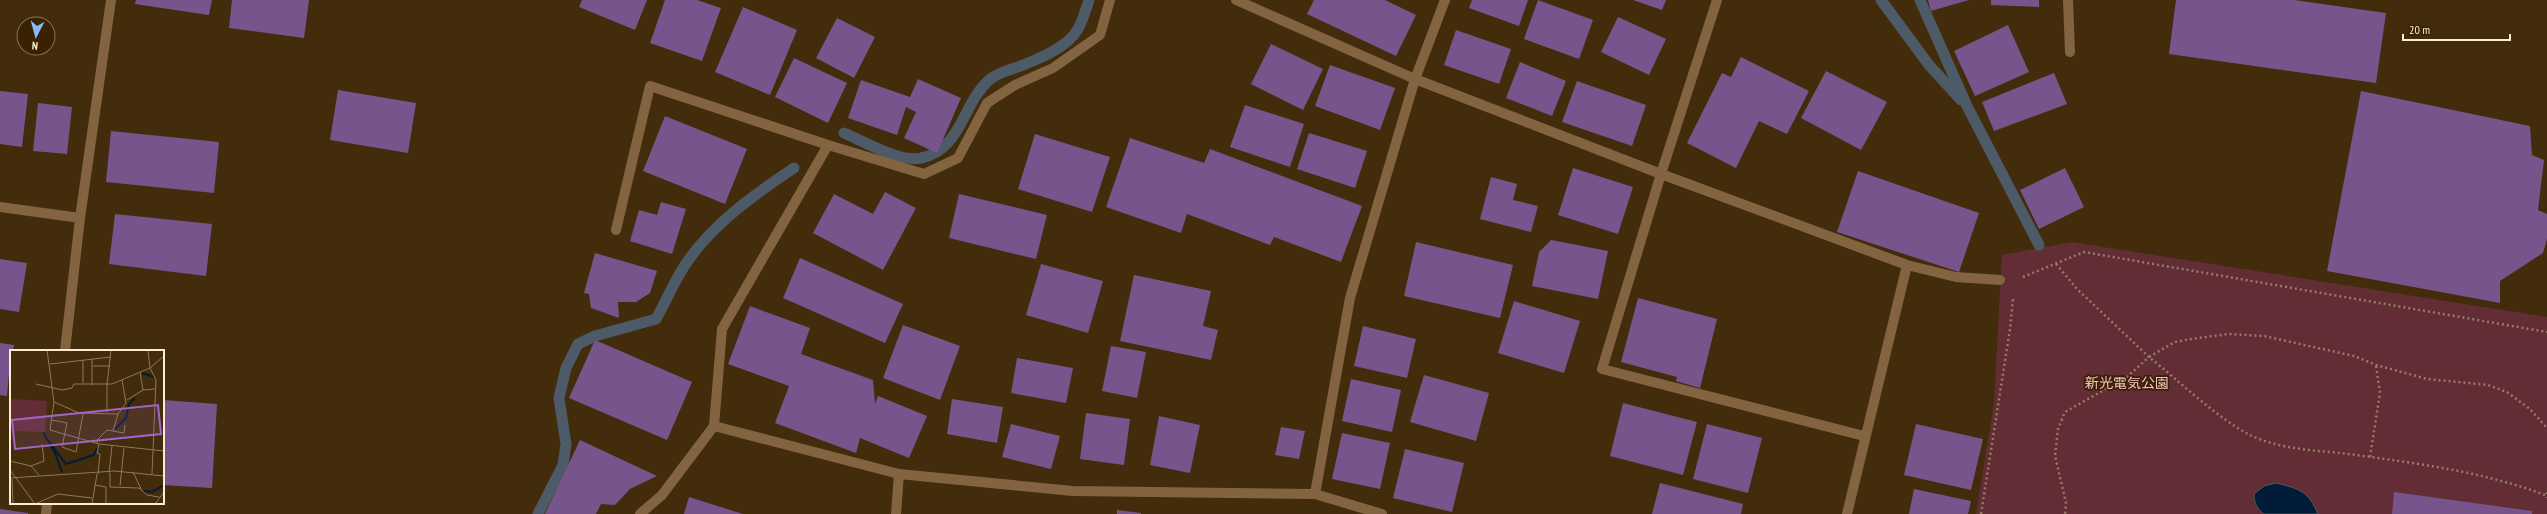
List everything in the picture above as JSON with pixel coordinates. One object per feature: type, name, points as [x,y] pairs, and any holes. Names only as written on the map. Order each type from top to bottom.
[{"type":"street","points":[[65,350],[80,218],[111,0]]},
{"type":"street","points":[[616,230],[650,86],[828,145],[924,174],[958,158],[987,103],[1015,85],[1053,68],[1100,35],[1110,0]]},
{"type":"street","points":[[1236,0],[1415,78],[1661,174],[1907,265],[1956,278],[2000,280]]},
{"type":"street","points":[[1315,494],[1350,298],[1415,78],[1445,0]]},
{"type":"street","points":[[1717,0],[1661,174],[1602,369],[1864,436]]},
{"type":"street","points":[[2068,0],[2070,52]]},
{"type":"street","points":[[640,514],[662,495],[714,426],[722,329],[828,145]]},
{"type":"street","points":[[0,207],[80,218]]},
{"type":"street","points":[[1847,514],[1864,436],[1907,265]]},
{"type":"street","points":[[714,426],[899,474],[1073,491],[1315,494],[1382,514]]},
{"type":"street","points":[[896,514],[899,474]]},
{"type":"street","points":[[46,514],[47,504]]},
{"type":"path","points":[[2021,277],[2084,252],[2547,332]]},
{"type":"path","points":[[2056,264],[2078,290],[2149,357],[2212,408],[2252,436],[2286,448],[2455,468],[2492,477],[2546,495]]},
{"type":"path","points":[[1981,514],[2010,329],[2013,294]]},
{"type":"path","points":[[2065,514],[2066,502],[2059,480],[2055,456],[2058,429],[2065,412],[2127,377],[2149,357],[2175,342],[2229,334],[2264,336],[2354,356],[2376,365],[2427,379],[2488,385],[2507,392],[2530,409],[2547,428]]},
{"type":"path","points":[[2370,457],[2380,393],[2376,365]]},
{"type":"green space","name":"新光電気公園","points":[[2072,242],[2547,317],[2547,514],[1976,514],[1994,403],[2002,255]]},
{"type":"water","points":[[2276,483],[2302,492],[2311,500],[2318,514],[2264,514],[2256,506],[2254,494],[2264,486]]},
{"type":"building","points":[[136,0],[212,0],[209,15],[135,4]]},
{"type":"building","points":[[232,0],[309,0],[304,38],[229,28]]},
{"type":"building","points":[[582,0],[647,0],[635,30],[579,7]]},
{"type":"building","points":[[665,0],[697,0],[721,8],[702,61],[650,43]]},
{"type":"building","points":[[1314,0],[1385,0],[1416,15],[1396,56],[1307,14]]},
{"type":"building","points":[[1472,0],[1528,0],[1519,26],[1469,8]]},
{"type":"building","points":[[1538,0],[1593,20],[1579,59],[1524,39]]},
{"type":"building","points":[[1633,0],[1666,0],[1662,10]]},
{"type":"building","points":[[1928,0],[1969,0],[1931,11]]},
{"type":"building","points":[[1991,0],[2039,0],[2039,7],[1991,5]]},
{"type":"building","points":[[2176,0],[2294,0],[2386,13],[2376,83],[2169,54]]},
{"type":"building","points":[[743,7],[797,30],[770,95],[715,72]]},
{"type":"building","points":[[1618,17],[1666,39],[1649,75],[1601,52]]},
{"type":"building","points":[[837,18],[875,37],[854,78],[816,58]]},
{"type":"building","points":[[2008,25],[2029,72],[1975,96],[1954,51]]},
{"type":"building","points":[[1456,30],[1511,49],[1499,84],[1444,65]]},
{"type":"building","points":[[1271,44],[1323,69],[1303,110],[1251,84]]},
{"type":"building","points":[[1741,57],[1809,91],[1787,134],[1759,121],[1736,168],[1687,143],[1722,73],[1731,77]]},
{"type":"building","points":[[794,58],[847,83],[828,123],[775,97]]},
{"type":"building","points":[[1520,62],[1566,81],[1552,116],[1506,98]]},
{"type":"building","points":[[1330,65],[1395,88],[1380,130],[1315,106]]},
{"type":"building","points":[[1826,71],[1887,102],[1861,150],[1801,118]]},
{"type":"building","points":[[2054,73],[2067,104],[1994,131],[1982,102]]},
{"type":"building","points":[[918,79],[961,98],[937,153],[904,138],[916,112],[906,107],[897,135],[848,118],[861,80],[910,97]]},
{"type":"building","points":[[1577,81],[1646,105],[1632,146],[1562,122]]},
{"type":"building","points":[[338,90],[416,103],[408,153],[330,140]]},
{"type":"building","points":[[0,91],[28,94],[22,147],[0,144]]},
{"type":"building","points":[[2361,91],[2530,126],[2532,155],[2544,160],[2538,210],[2547,214],[2547,239],[2543,253],[2500,281],[2500,303],[2327,271]]},
{"type":"building","points":[[38,103],[72,107],[67,154],[33,151]]},
{"type":"building","points":[[1245,105],[1304,124],[1290,167],[1230,147]]},
{"type":"building","points":[[665,116],[747,149],[725,204],[643,171]]},
{"type":"building","points":[[111,131],[219,142],[214,193],[106,182]]},
{"type":"building","points":[[1309,133],[1367,151],[1355,188],[1297,169]]},
{"type":"building","points":[[1035,134],[1110,157],[1092,212],[1018,189]]},
{"type":"building","points":[[1130,138],[1204,163],[1210,149],[1362,206],[1341,262],[1274,237],[1270,245],[1187,214],[1181,233],[1106,207]]},
{"type":"building","points":[[1573,168],[1633,187],[1618,234],[1558,215]]},
{"type":"building","points":[[2065,168],[2084,207],[2039,229],[2020,190]]},
{"type":"building","points":[[1858,171],[1979,213],[1959,272],[1837,232]]},
{"type":"building","points":[[1491,177],[1517,184],[1513,200],[1538,206],[1531,232],[1480,219]]},
{"type":"building","points":[[885,192],[916,208],[883,270],[813,233],[834,194],[873,214]]},
{"type":"building","points":[[959,194],[1047,215],[1036,259],[949,238]]},
{"type":"building","points":[[661,202],[686,209],[672,254],[630,241],[639,210],[657,215]]},
{"type":"building","points":[[115,214],[212,224],[206,276],[109,264]]},
{"type":"building","points":[[1551,240],[1608,251],[1598,299],[1532,286],[1539,252]]},
{"type":"building","points":[[1416,242],[1513,265],[1500,318],[1404,296]]},
{"type":"building","points":[[595,253],[657,271],[650,293],[636,302],[618,302],[619,318],[591,308],[589,294],[584,293]]},
{"type":"building","points":[[800,258],[903,304],[885,343],[783,298]]},
{"type":"building","points":[[0,259],[27,263],[19,312],[0,309]]},
{"type":"building","points":[[1041,264],[1103,281],[1088,333],[1026,315]]},
{"type":"building","points":[[1134,275],[1211,291],[1203,326],[1218,330],[1211,360],[1120,341]]},
{"type":"building","points":[[1638,298],[1717,319],[1700,388],[1676,381],[1677,377],[1621,362]]},
{"type":"building","points":[[1514,301],[1580,321],[1564,373],[1498,353]]},
{"type":"building","points":[[750,306],[810,328],[801,354],[873,380],[875,404],[878,396],[927,416],[909,458],[860,438],[856,453],[775,423],[789,386],[728,364]]},
{"type":"building","points":[[903,325],[960,346],[940,400],[883,378]]},
{"type":"building","points":[[1363,326],[1416,339],[1407,378],[1354,366]]},
{"type":"building","points":[[595,340],[692,382],[667,440],[569,398]]},
{"type":"building","points":[[0,343],[14,345],[13,350],[10,350],[7,396],[0,395]]},
{"type":"building","points":[[1111,346],[1146,352],[1137,398],[1102,391]]},
{"type":"building","points":[[1017,358],[1073,368],[1066,403],[1011,393]]},
{"type":"building","points":[[1424,375],[1489,393],[1476,441],[1410,422]]},
{"type":"building","points":[[1351,379],[1401,390],[1392,432],[1342,421]]},
{"type":"building","points":[[952,399],[1003,407],[997,443],[947,434]]},
{"type":"building","points":[[164,400],[217,404],[212,488],[164,485]]},
{"type":"building","points":[[1623,403],[1697,422],[1683,475],[1610,456]]},
{"type":"building","points":[[1086,413],[1130,419],[1124,465],[1080,459]]},
{"type":"building","points":[[1159,416],[1200,425],[1190,473],[1150,465]]},
{"type":"building","points":[[1011,424],[1060,436],[1051,469],[1002,457]]},
{"type":"building","points":[[1707,424],[1762,438],[1748,493],[1693,479]]},
{"type":"building","points":[[1916,424],[1983,439],[1971,490],[1904,475]]},
{"type":"building","points":[[1281,427],[1305,431],[1299,459],[1275,455]]},
{"type":"building","points":[[1342,433],[1390,443],[1380,489],[1332,479]]},
{"type":"building","points":[[580,440],[657,476],[630,489],[615,505],[601,504],[596,514],[545,514]]},
{"type":"building","points":[[1405,449],[1464,463],[1452,512],[1393,498]]},
{"type":"building","points":[[1660,483],[1743,504],[1741,514],[1652,514]]},
{"type":"building","points":[[1914,489],[1971,501],[1968,514],[1909,514]]},
{"type":"building","points":[[2394,492],[2532,511],[2532,514],[2392,514]]},
{"type":"building","points":[[689,497],[743,514],[684,514]]},
{"type":"building","points":[[0,509],[28,513],[28,514],[0,514]]},
{"type":"building","points":[[1117,510],[1141,513],[1141,514],[1117,514]]},
{"type":"waterway","points":[[844,133],[882,150],[903,157],[912,159],[921,158],[934,153],[945,146],[953,136],[960,126],[972,102],[988,81],[1002,72],[1026,64],[1043,56],[1067,42],[1078,29],[1089,0]]},
{"type":"waterway","points":[[1881,0],[1929,65],[1961,100]]},
{"type":"waterway","points":[[1920,0],[1967,106],[2039,245]]},
{"type":"waterway","points":[[538,514],[563,465],[566,444],[559,398],[566,368],[578,344],[595,336],[656,319],[685,265],[708,236],[749,199],[794,168]]}]
